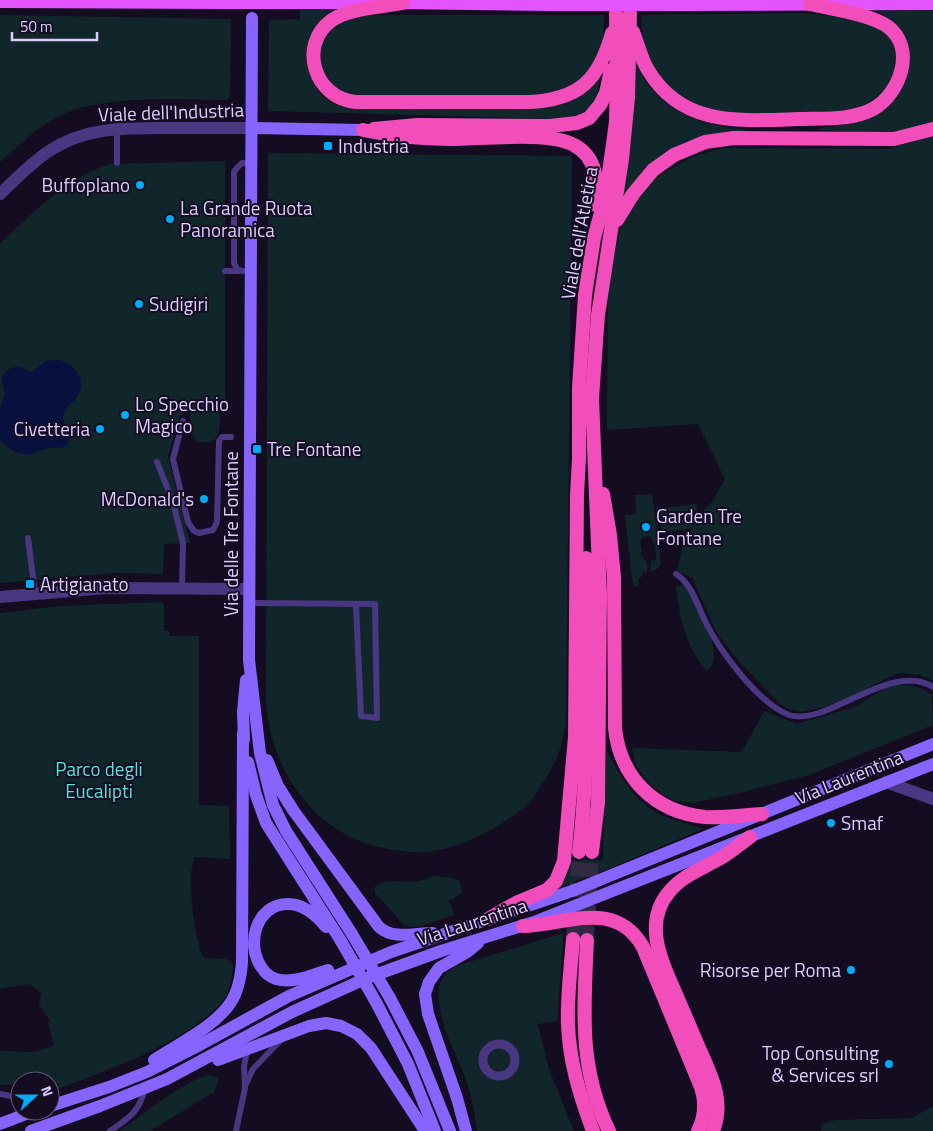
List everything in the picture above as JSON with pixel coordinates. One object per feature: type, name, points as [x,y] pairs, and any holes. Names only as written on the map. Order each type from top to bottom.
[{"type":"highway","points":[[403,3],[345,14],[326,25],[318,36],[313,55],[317,76],[328,90],[340,99],[356,102],[529,102],[555,99],[578,89],[596,73],[623,16]]},
{"type":"highway","points":[[623,16],[645,64],[656,81],[674,99],[695,112],[724,119],[786,120],[843,118],[862,114],[875,108],[889,95],[899,78],[902,53],[894,33],[876,20],[810,4]]},
{"type":"highway","name":"Viale dell'Atletica","points":[[579,459],[579,397],[586,287],[594,238],[606,194],[614,141],[617,85],[616,39],[623,16]]},
{"type":"highway","name":"Viale dell'Atletica","points":[[593,442],[592,406],[595,348],[602,286],[622,159],[628,97],[623,16]]},
{"type":"highway","points":[[363,130],[416,125],[550,126],[581,122],[595,112],[603,101],[610,75],[616,39]]},
{"type":"highway","points":[[611,234],[625,206],[650,174],[674,155],[696,144],[728,138],[894,139],[933,129]]},
{"type":"highway","points":[[363,130],[416,138],[552,138],[562,139],[575,145],[589,158],[597,178],[598,194],[594,238]]},
{"type":"highway","points":[[593,442],[611,545],[614,586],[615,728],[617,745],[623,762],[641,788],[660,803],[674,810],[706,817],[762,814]]},
{"type":"highway","points":[[579,459],[583,483],[588,624],[585,852],[598,803],[600,562],[593,442]]},
{"type":"highway","points":[[488,919],[516,903],[547,890],[558,877],[564,861],[575,745],[579,459]]},
{"type":"highway","points":[[713,1131],[718,1112],[716,1088],[664,966],[657,944],[656,918],[666,896],[676,884],[720,859],[750,837]]},
{"type":"highway","points":[[523,926],[546,925],[595,917],[618,922],[634,933],[644,947],[701,1087],[705,1104],[698,1131]]},
{"type":"highway","points":[[593,1131],[576,1079],[568,1015],[580,939],[585,1050],[594,1091],[609,1131]]},
{"type":"main road","points":[[0,2],[112,1],[552,5],[933,4]]},
{"type":"main road","name":"Via delle Tre Fontane","points":[[252,18],[252,163],[247,271],[250,603],[249,660],[243,733],[253,784],[264,818],[282,850],[341,941],[377,1004],[408,1064],[435,1131]]},
{"type":"main road","name":"Viale dell'Industria","points":[[252,128],[363,130]]},
{"type":"main road","name":"Via delle Tre Fontane","points":[[249,660],[262,766],[277,814],[390,998],[418,1052],[450,1131]]},
{"type":"main road","points":[[257,726],[268,764],[281,792],[378,927],[389,933],[399,935],[445,934]]},
{"type":"main road","points":[[130,1079],[215,1019],[229,1006],[237,991],[242,968],[243,733]]},
{"type":"main road","name":"Via Laurentina","points":[[60,1103],[130,1079],[196,1047],[289,996],[391,952],[575,890],[933,744]]},
{"type":"main road","name":"Via Laurentina","points":[[31,1131],[146,1089],[332,992],[384,971],[523,926],[933,764]]},
{"type":"main road","points":[[341,941],[310,912],[300,906],[287,904],[275,907],[265,915],[257,926],[253,938],[256,956],[263,970],[273,978],[286,980],[304,978],[391,952]]},
{"type":"main road","points":[[466,1131],[458,1098],[429,1020],[425,994],[429,982],[439,968],[472,948],[484,938]]},
{"type":"main road","points":[[167,1079],[291,1032],[309,1026],[330,1023],[345,1027],[357,1034],[376,1056],[425,1131]]},
{"type":"street","name":"Viale dell'Industria","points":[[0,194],[34,162],[55,148],[82,135],[117,128],[252,128]]},
{"type":"street","points":[[0,597],[90,588],[250,589]]},
{"type":"street","points":[[886,782],[933,800]]},
{"type":"lane","points":[[117,128],[117,163]]},
{"type":"lane","points":[[247,271],[237,268],[234,263],[234,172],[242,163],[252,163]]},
{"type":"lane","points":[[225,271],[247,271]]},
{"type":"lane","points":[[183,421],[173,459],[188,522],[194,531],[199,533],[213,530],[217,522],[219,440],[222,437],[231,436]]},
{"type":"lane","points":[[157,462],[173,502],[183,543],[182,588]]},
{"type":"lane","points":[[28,538],[35,593]]},
{"type":"lane","points":[[676,574],[687,585],[711,632],[731,663],[762,696],[787,714],[804,716],[827,710],[891,682],[918,681],[933,688]]},
{"type":"lane","points":[[250,603],[376,604],[377,718],[361,716],[356,604]]},
{"type":"lane","points":[[236,1131],[245,1088],[252,1069],[291,1032]]},
{"type":"lane","points":[[245,1088],[244,1067],[248,1048]]},
{"type":"lane","points":[[110,1131],[134,1113],[146,1089]]},
{"type":"green space","points":[[334,9],[312,33],[306,55],[308,70],[316,87],[329,101],[342,107],[373,110],[532,109],[539,108],[600,73],[597,94],[590,107],[584,112],[567,118],[556,119],[268,111],[269,20],[300,19],[300,10]]},
{"type":"green space","points":[[875,11],[933,11],[933,124],[904,132],[874,133],[820,130],[820,128],[851,124],[872,117],[888,107],[902,89],[909,69],[908,47],[904,36],[895,24]]},
{"type":"green space","points":[[804,13],[868,24],[885,32],[890,37],[895,49],[896,67],[888,86],[874,102],[847,111],[796,114],[745,114],[711,109],[681,96],[667,84],[650,59],[642,32],[641,15]]},
{"type":"green space","points":[[0,15],[231,19],[230,96],[227,100],[163,99],[117,102],[75,110],[57,117],[41,127],[0,162]]},
{"type":"green space","points":[[604,15],[603,45],[599,58],[577,84],[549,95],[349,96],[330,84],[319,64],[320,47],[324,38],[335,24],[355,16]]},
{"type":"green space","points":[[635,60],[644,78],[655,93],[682,113],[715,125],[752,130],[707,136],[681,144],[657,161],[622,200]]},
{"type":"green space","points":[[933,136],[933,681],[920,675],[900,673],[845,700],[824,707],[802,712],[789,709],[780,704],[742,665],[718,635],[693,578],[677,571],[682,548],[692,526],[689,529],[662,532],[658,509],[696,504],[698,517],[712,502],[725,479],[698,424],[607,430],[608,289],[618,236],[630,207],[655,178],[692,157],[723,148],[888,149]]},
{"type":"green space","points":[[268,153],[572,156],[565,731],[554,764],[535,795],[522,810],[471,840],[443,849],[414,852],[368,844],[344,833],[322,818],[304,800],[289,779],[278,755],[270,730],[266,703]]},
{"type":"green space","points":[[225,161],[225,408],[219,409],[220,424],[216,439],[209,442],[197,442],[191,432],[190,411],[181,412],[168,457],[190,543],[164,544],[163,574],[115,573],[0,583],[0,244],[50,198],[78,179],[109,164]]},
{"type":"green space","points":[[652,494],[661,564],[657,569],[650,572],[651,561],[656,558],[655,548],[650,536],[643,537],[640,541],[642,553],[640,554],[647,563],[647,572],[643,572],[642,576],[638,579],[639,586],[633,586],[625,515],[636,514],[635,495]]},
{"type":"green space","points":[[676,586],[685,586],[689,592],[709,632],[714,654],[712,663],[707,671],[694,652],[685,631],[679,609]]},
{"type":"green space","name":"Parco degli Eucalipti","points":[[161,602],[164,604],[164,631],[169,631],[169,636],[199,636],[199,805],[229,806],[230,859],[195,857],[191,872],[193,916],[204,958],[227,959],[233,964],[231,982],[225,998],[210,1014],[168,1042],[144,1054],[60,1088],[60,1071],[10,1071],[10,1084],[0,1085],[0,1051],[34,1052],[54,1046],[48,1023],[50,1021],[39,1004],[41,993],[30,984],[0,989],[0,613],[60,606]]},
{"type":"green space","points":[[891,685],[913,686],[932,695],[933,725],[809,775],[692,803],[674,801],[662,794],[649,783],[636,766],[632,748],[742,752],[764,711],[797,724],[854,707]]},
{"type":"green space","points":[[606,749],[628,787],[644,804],[663,816],[703,829],[553,890],[569,860],[603,860]]},
{"type":"green space","points":[[434,876],[453,878],[460,882],[462,892],[448,901],[454,915],[418,927],[405,926],[375,893],[375,887],[384,882],[413,882]]},
{"type":"green space","points":[[564,933],[557,1021],[538,1024],[549,1069],[574,1131],[477,1131],[469,1089],[441,1015],[439,1002],[440,982],[456,966]]},
{"type":"green space","points":[[209,1075],[219,1078],[214,1092],[150,1131],[120,1131],[175,1091],[199,1078]]},
{"type":"green space","points":[[933,1106],[933,1131],[821,1131],[821,1124],[836,1120],[912,1118]]},
{"type":"shaded area","points":[[59,360],[70,364],[74,368],[78,373],[81,383],[78,395],[67,409],[63,418],[69,436],[68,444],[29,454],[15,452],[0,439],[0,406],[5,395],[2,383],[3,376],[7,370],[13,367],[20,367],[31,372],[47,361]]},
{"type":"tunnel","points":[[573,939],[579,852]]},
{"type":"tunnel","points":[[587,940],[592,852]]},
{"type":"place","name":"Industria","points":[[328,146]]},
{"type":"place","name":"Buffoplano","points":[[140,185]]},
{"type":"place","name":"La Grande Ruota Panoramica","points":[[170,219]]},
{"type":"place","name":"Sudigiri","points":[[139,304]]},
{"type":"place","name":"Lo Specchio Magico","points":[[125,415]]},
{"type":"place","name":"Civetteria","points":[[100,429]]},
{"type":"place","name":"Tre Fontane","points":[[257,449]]},
{"type":"place","name":"McDonald's","points":[[204,499]]},
{"type":"place","name":"Garden Tre Fontane","points":[[646,527]]},
{"type":"place","name":"Artigianato","points":[[30,584]]},
{"type":"place","name":"Smaf","points":[[831,823]]},
{"type":"place","name":"Risorse per Roma","points":[[851,970]]},
{"type":"place","name":"Top Consulting & Services srl","points":[[889,1064]]}]
